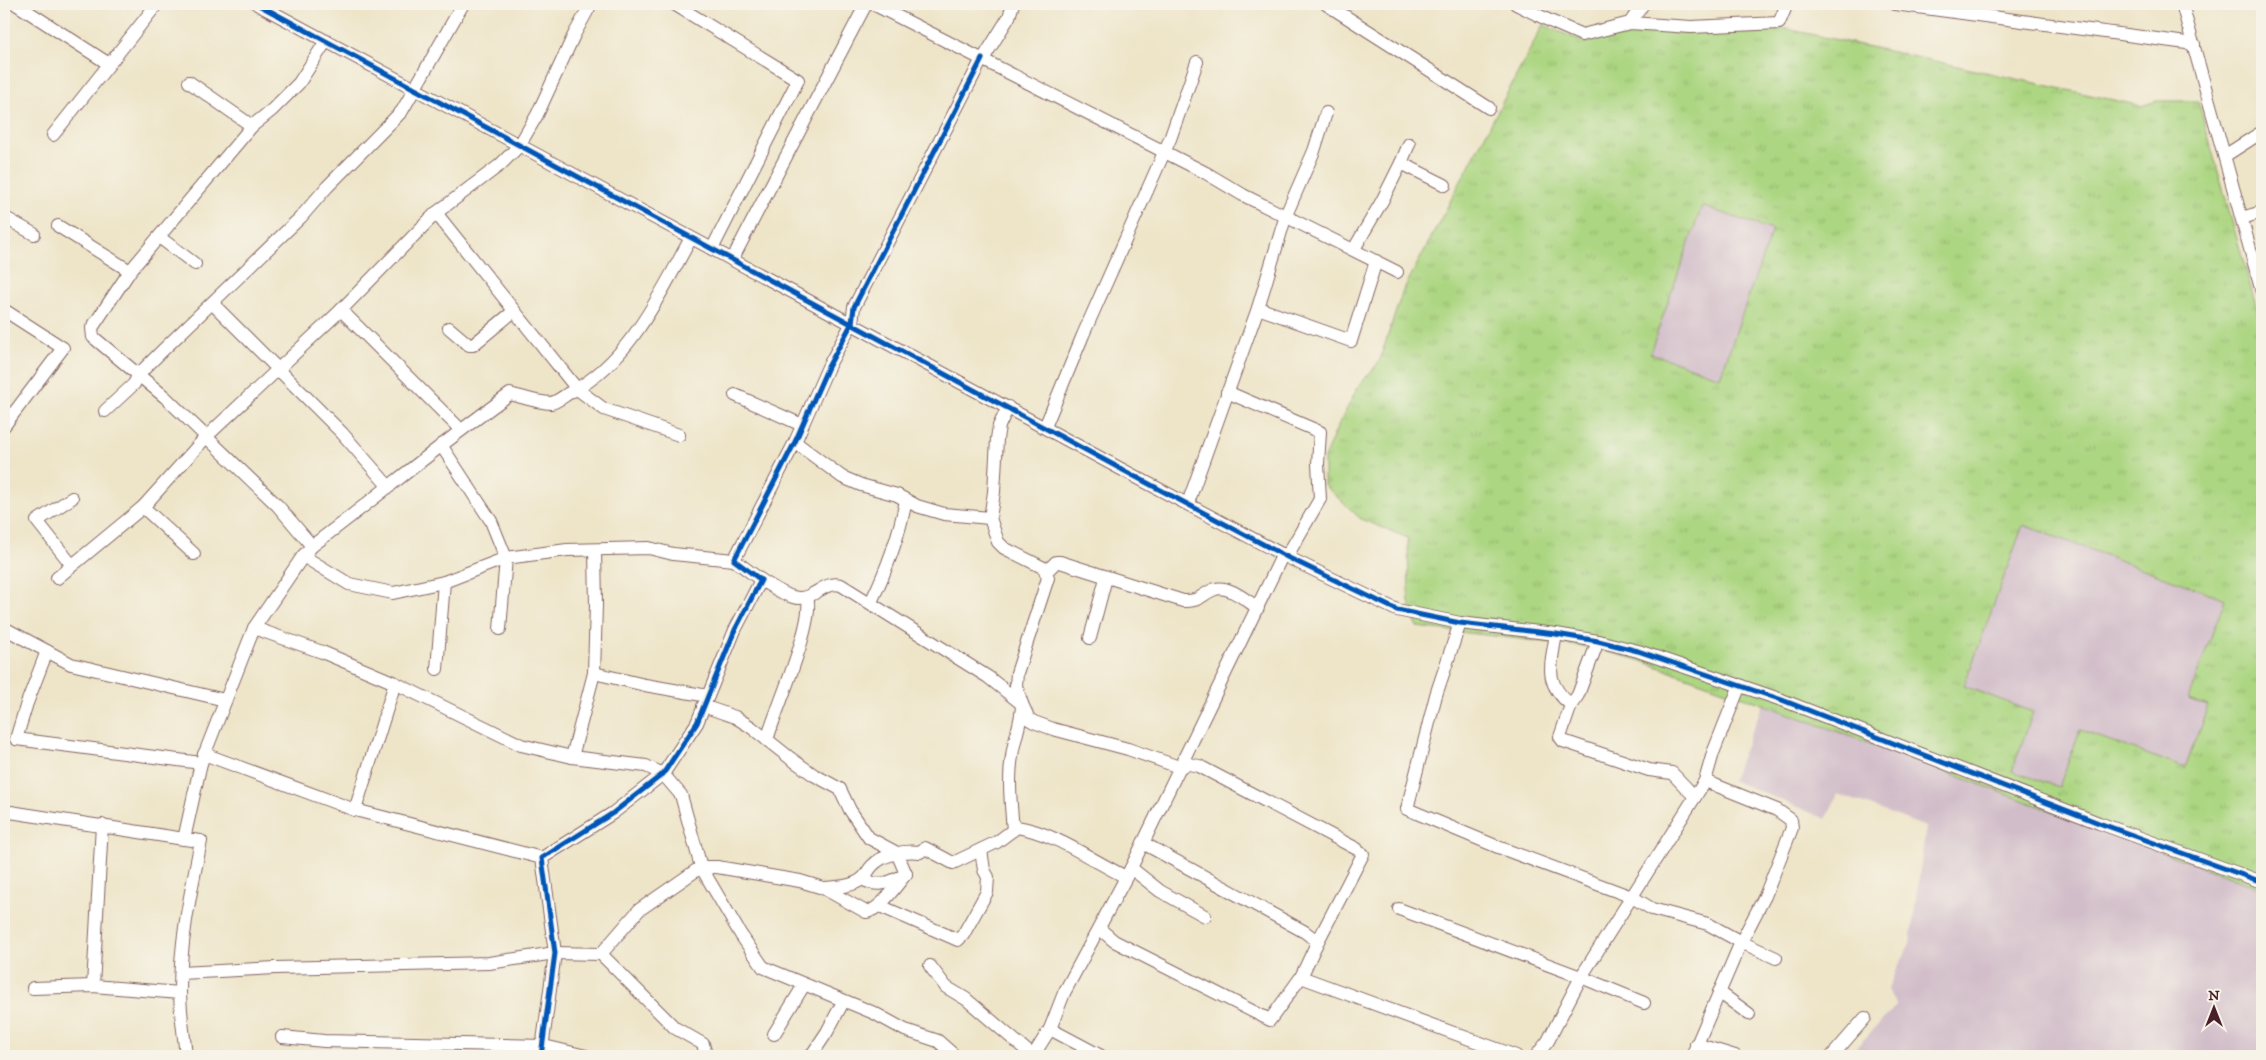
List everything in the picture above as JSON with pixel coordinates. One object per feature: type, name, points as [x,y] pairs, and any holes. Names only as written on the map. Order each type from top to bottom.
[{"type":"street","points":[[16,4],[108,64]]},
{"type":"street","points":[[53,135],[157,4]]},
{"type":"street","points":[[257,4],[1188,504],[1285,555],[1397,610],[1460,623],[1556,634],[1598,641],[1638,651],[1740,686],[2099,823],[2262,882]]},
{"type":"street","points":[[105,411],[134,384],[139,374],[301,217],[327,187],[402,111],[464,4]]},
{"type":"street","points":[[57,578],[71,564],[143,507],[206,437],[279,371],[436,213],[500,165],[519,146],[537,115],[574,35],[591,4]]},
{"type":"street","points":[[674,4],[798,80],[712,249]]},
{"type":"street","points":[[732,260],[866,4]]},
{"type":"street","points":[[874,4],[1397,272]]},
{"type":"street","points":[[734,560],[795,442],[828,367],[852,323],[854,307],[983,59],[1009,17],[1013,4]]},
{"type":"street","points":[[1326,4],[1489,108]]},
{"type":"street","points":[[1516,4],[1550,22],[1582,35],[1630,23],[1691,27],[1779,23],[1787,4]]},
{"type":"street","points":[[1630,23],[1643,4]]},
{"type":"street","points":[[1895,4],[2194,44]]},
{"type":"street","points":[[2182,4],[2226,155],[2262,292]]},
{"type":"street","points":[[312,546],[278,506],[139,374],[93,337],[92,332],[94,324],[130,271],[252,126],[272,110],[299,83],[326,41]]},
{"type":"street","points":[[1045,427],[1082,335],[1123,248],[1170,138],[1197,62]]},
{"type":"street","points":[[189,82],[252,126]]},
{"type":"street","points":[[1188,504],[1258,308],[1286,215],[1314,151],[1326,112]]},
{"type":"street","points":[[2226,155],[2262,132]]},
{"type":"street","points":[[1354,249],[1382,201],[1409,144]]},
{"type":"street","points":[[1401,163],[1446,185]]},
{"type":"street","points":[[2242,218],[2262,212]]},
{"type":"street","points":[[436,213],[577,389],[604,409],[680,435]]},
{"type":"street","points":[[4,217],[34,234]]},
{"type":"street","points":[[58,226],[130,271]]},
{"type":"street","points":[[159,237],[195,264]]},
{"type":"street","points":[[184,838],[203,758],[254,628],[302,556],[312,546],[440,445],[510,394],[552,403],[597,375],[637,331],[657,303],[691,238]]},
{"type":"street","points":[[1258,308],[1351,341],[1376,261]]},
{"type":"street","points":[[213,304],[342,433],[389,487]]},
{"type":"street","points":[[4,310],[64,348],[4,426]]},
{"type":"street","points":[[341,310],[461,430]]},
{"type":"street","points":[[450,328],[465,342],[473,345],[514,311]]},
{"type":"street","points":[[930,966],[946,986],[966,999],[1033,1056],[1050,1029],[1064,993],[1100,929],[1285,555],[1320,499],[1318,464],[1320,432],[1227,392]]},
{"type":"street","points":[[734,395],[802,425]]},
{"type":"street","points":[[1008,407],[999,426],[997,438],[994,492],[990,518],[998,542],[1004,548],[1044,568],[1046,572],[1046,586],[1017,673],[1016,686],[1029,719],[1042,726],[1128,749],[1179,767],[1189,764],[1199,766],[1360,851],[1301,977],[1270,1020],[1114,942],[1100,929]]},
{"type":"street","points":[[795,442],[842,477],[861,485],[897,495],[917,506],[944,514],[990,518]]},
{"type":"street","points":[[440,445],[491,521],[506,558],[500,629]]},
{"type":"street","points":[[71,564],[37,522],[72,498]]},
{"type":"street","points":[[871,602],[890,562],[902,524],[906,500]]},
{"type":"street","points":[[143,507],[194,554]]},
{"type":"street","points":[[302,556],[349,584],[393,594],[444,582],[506,558],[567,550],[649,548],[673,554],[734,560],[761,580],[794,597],[807,597],[827,584],[836,583],[871,602],[988,677],[1022,704]]},
{"type":"street","points":[[572,757],[594,673],[595,550]]},
{"type":"street","points":[[1046,572],[1056,562],[1060,562],[1152,592],[1192,602],[1221,588],[1237,594],[1258,608]]},
{"type":"street","points":[[1090,638],[1106,578]]},
{"type":"street","points":[[48,651],[27,703],[16,739],[203,758],[355,810],[542,858],[567,844],[663,774],[697,724],[735,630],[761,580]]},
{"type":"street","points":[[437,669],[444,582]]},
{"type":"street","points":[[767,740],[773,718],[785,694],[804,630],[809,611],[807,597]]},
{"type":"street","points":[[1460,623],[1436,696],[1406,809],[1498,847],[1632,897],[1652,909],[1708,924],[1776,958]]},
{"type":"street","points":[[4,628],[71,664],[226,700]]},
{"type":"street","points":[[254,628],[322,652],[395,683],[521,745],[572,757],[646,766],[663,774],[681,795],[701,867],[756,960],[772,972],[874,1014],[904,1030],[938,1040],[955,1056]]},
{"type":"street","points":[[1556,634],[1550,672],[1552,683],[1559,695],[1571,704]]},
{"type":"street","points":[[1598,641],[1578,696],[1571,704],[1560,737],[1564,741],[1649,770],[1672,773],[1695,797]]},
{"type":"street","points":[[594,673],[706,701],[735,717],[814,775],[840,789],[850,810],[869,838],[897,853],[906,874]]},
{"type":"street","points":[[355,810],[395,683]]},
{"type":"street","points":[[1536,1056],[1552,1034],[1581,977],[1705,781],[1708,767],[1740,686]]},
{"type":"street","points":[[1013,830],[1010,793],[1012,756],[1021,719],[1022,704]]},
{"type":"street","points":[[1705,781],[1777,810],[1791,820],[1792,824],[1765,896],[1741,942],[1694,1050],[1735,1056]]},
{"type":"street","points":[[4,811],[200,841],[185,923],[181,973],[180,992],[186,1056]]},
{"type":"street","points":[[92,986],[102,825]]},
{"type":"street","points":[[823,888],[848,885],[862,879],[872,866],[897,853],[920,852],[925,848],[953,863],[997,842],[1017,827],[1029,829],[1128,873],[1205,916]]},
{"type":"street","points":[[1143,843],[1305,932],[1314,939],[1316,945]]},
{"type":"street","points":[[880,906],[958,940],[963,935],[987,892],[988,877],[984,870],[981,850]]},
{"type":"street","points":[[542,858],[555,953],[543,1051]]},
{"type":"street","points":[[601,954],[639,910],[701,867],[717,867],[777,876],[823,888],[866,912],[874,911],[880,906],[906,874]]},
{"type":"street","points":[[862,879],[884,885],[906,874]]},
{"type":"street","points":[[1399,909],[1581,977],[1644,1003]]},
{"type":"street","points":[[181,973],[489,963],[555,953],[601,954],[675,1028],[703,1044],[705,1051],[703,1056]]},
{"type":"street","points":[[1301,977],[1516,1056]]},
{"type":"street","points":[[774,1034],[804,985]]},
{"type":"street","points":[[33,988],[92,986],[180,992]]},
{"type":"street","points":[[1719,992],[1749,1014]]},
{"type":"street","points":[[811,1056],[843,1002]]},
{"type":"street","points":[[1832,1056],[1865,1018]]},
{"type":"street","points":[[1050,1029],[1101,1056]]},
{"type":"street","points":[[282,1037],[324,1041],[543,1051],[586,1056]]},
{"type":"shaded area","points":[[1702,206],[1772,230],[1720,377],[1650,353]]},
{"type":"shaded area","points":[[2023,525],[2225,599],[2188,698],[2208,706],[2185,768],[2080,730],[2059,788],[2011,770],[2033,712],[1963,686]]},
{"type":"shaded area","points":[[1763,704],[2262,889],[2262,1056],[1848,1056],[1897,1005],[1887,990],[1910,943],[1926,827],[1838,794],[1826,819],[1732,780]]},
{"type":"green space","points":[[1543,25],[1587,43],[1618,31],[1787,29],[2141,106],[2157,101],[2198,101],[2262,327],[2262,889],[1639,660],[1589,647],[1417,627],[1409,602],[1408,538],[1361,519],[1324,485],[1324,458],[1358,387],[1379,362],[1402,293]],"holes":[[[1702,206],[1772,230],[1720,377],[1650,353]],[[2023,525],[2225,599],[2188,699],[2208,706],[2185,768],[2080,730],[2059,787],[2012,771],[2033,712],[1964,686]]]},
{"type":"cycle path","points":[[257,4],[1121,469],[1289,558],[1397,610],[1460,623],[1556,634],[1598,641],[1638,651],[1782,700],[2099,823],[2262,882]]},
{"type":"cycle path","points":[[541,1056],[555,953],[542,858],[613,813],[663,774],[697,723],[735,630],[761,580],[734,560],[795,442],[828,367],[852,323],[854,307],[982,59]]}]
